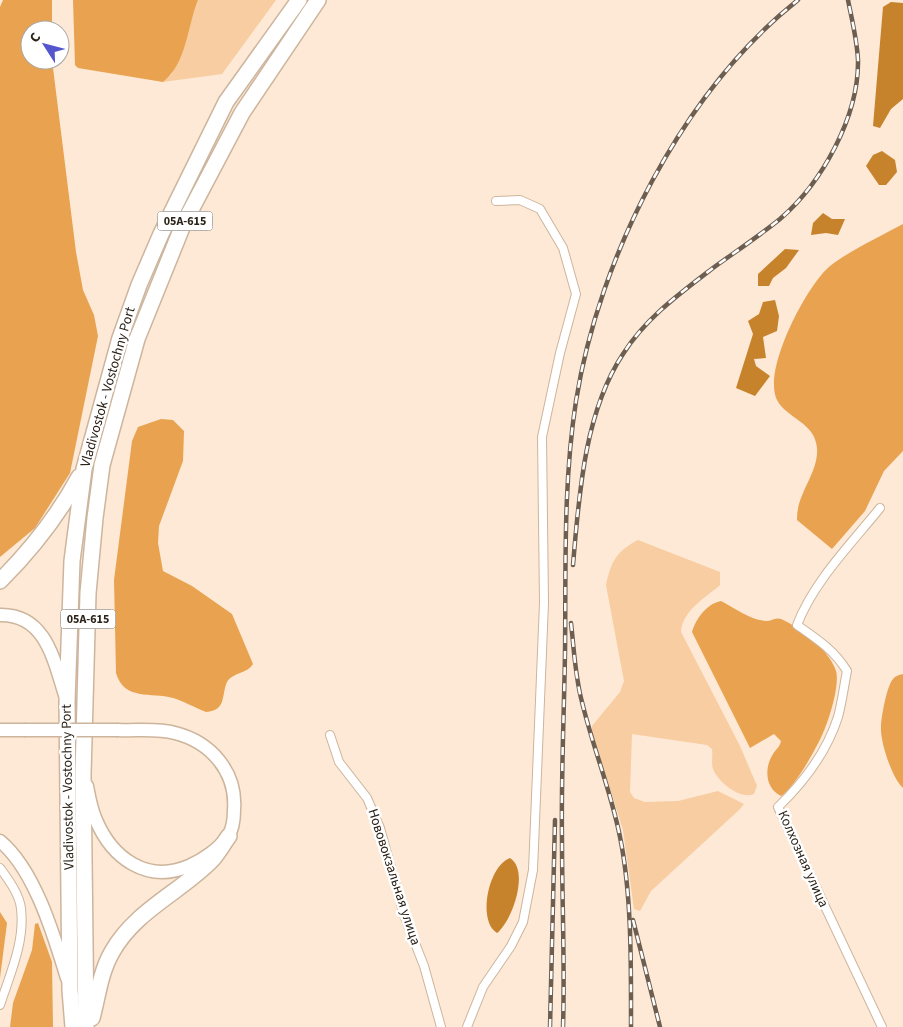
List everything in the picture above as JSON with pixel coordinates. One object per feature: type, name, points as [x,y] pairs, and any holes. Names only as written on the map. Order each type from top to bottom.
[{"type":"highway","name":"Vladivostok - Vostochny Port","points":[[73,1027],[70,990],[67,701],[72,561],[84,469],[120,338],[139,285],[161,234],[226,102],[299,0]]},
{"type":"highway","name":"Vladivostok - Vostochny Port","points":[[86,1027],[84,774],[88,593],[102,466],[137,339],[183,225],[242,113],[318,0]]},
{"type":"highway","points":[[0,581],[17,564],[60,511],[84,469]]},
{"type":"highway","points":[[90,1027],[102,975],[112,952],[125,932],[150,908],[212,860],[229,836]]},
{"type":"main road","points":[[0,616],[10,615],[25,621],[40,634],[53,652],[67,701]]},
{"type":"main road","points":[[0,730],[174,732],[205,746],[226,768],[235,798],[234,819],[229,836],[208,856],[183,868],[164,873],[146,870],[125,860],[111,847],[95,819],[84,774]]},
{"type":"main road","points":[[0,840],[7,847],[38,894],[53,934],[70,990]]},
{"type":"street","points":[[467,1027],[483,987],[512,946],[523,922],[533,870],[544,603],[542,437],[560,353],[576,294],[563,248],[540,209],[520,200],[496,201]]},
{"type":"street","name":"Колхозная улица","points":[[880,508],[841,555],[803,609],[797,625],[828,646],[847,671],[838,716],[831,735],[807,774],[778,807],[882,1027]]},
{"type":"street","name":"Нововокзальная улица","points":[[330,735],[339,762],[367,798],[380,828],[404,915],[424,966],[441,1027]]},
{"type":"street","points":[[0,868],[10,883],[21,908],[21,917],[18,949],[0,1005]]},
{"type":"shaded area","points":[[3,0],[52,0],[52,20],[20,20],[20,70],[53,70],[76,252],[83,290],[94,315],[98,336],[70,473],[35,528],[0,557],[0,7]]},
{"type":"shaded area","points":[[73,0],[198,0],[182,55],[171,74],[163,82],[78,68],[75,65]]},
{"type":"shaded area","points":[[198,0],[276,0],[222,74],[163,82],[172,74]]},
{"type":"shaded area","points":[[891,2],[903,3],[903,99],[891,109],[880,128],[873,126],[883,7]]},
{"type":"shaded area","points":[[882,151],[895,160],[897,172],[886,185],[879,185],[866,166],[873,155]]},
{"type":"shaded area","points":[[823,213],[832,219],[845,219],[838,235],[826,233],[811,235],[813,223]]},
{"type":"shaded area","points":[[903,224],[903,451],[884,471],[865,511],[832,549],[797,520],[800,501],[815,466],[817,448],[815,439],[806,426],[787,412],[777,400],[774,386],[776,369],[789,329],[799,309],[821,276],[830,266],[846,255]]},
{"type":"shaded area","points":[[785,249],[799,250],[786,268],[773,278],[769,286],[758,286],[758,274]]},
{"type":"shaded area","points":[[775,300],[779,316],[777,331],[763,337],[766,358],[754,359],[756,366],[770,376],[755,396],[736,388],[753,334],[748,321],[759,314],[763,302]]},
{"type":"shaded area","points":[[161,419],[173,420],[184,431],[183,461],[159,526],[158,543],[163,571],[192,586],[232,614],[253,664],[247,670],[233,676],[227,682],[222,702],[213,711],[206,712],[165,696],[132,692],[125,688],[116,673],[114,580],[132,441],[138,427]]},
{"type":"shaded area","points":[[638,540],[720,572],[720,585],[690,611],[682,624],[681,632],[740,746],[757,786],[754,794],[748,795],[730,789],[713,769],[712,749],[707,745],[632,734],[630,792],[634,798],[645,802],[678,801],[718,791],[744,804],[651,891],[640,911],[634,909],[623,830],[592,732],[592,726],[620,692],[624,681],[606,585],[616,558],[625,548]]},
{"type":"shaded area","points":[[721,601],[760,620],[781,619],[789,623],[805,633],[821,647],[836,671],[835,693],[823,733],[799,776],[781,796],[769,783],[767,771],[770,759],[781,741],[774,734],[750,748],[692,632],[702,613],[711,605]]},
{"type":"shaded area","points":[[903,674],[903,788],[895,776],[888,759],[882,741],[881,727],[885,702],[891,682],[895,677]]},
{"type":"shaded area","points":[[510,858],[516,864],[519,874],[517,896],[508,918],[497,933],[491,927],[488,917],[488,894],[496,871],[502,863]]},
{"type":"shaded area","points":[[0,912],[7,923],[0,978]]},
{"type":"shaded area","points":[[38,923],[52,962],[53,1027],[10,1027],[13,1003],[32,950],[35,924]]},
{"type":"railway","points":[[563,1027],[562,793],[567,495],[576,401],[587,346],[604,291],[626,235],[652,181],[683,129],[718,81],[756,38],[798,0]]},
{"type":"railway","points":[[573,565],[581,483],[592,428],[610,377],[623,354],[642,329],[664,307],[780,219],[810,187],[835,147],[845,125],[857,81],[858,60],[848,0]]},
{"type":"railway","points":[[571,623],[580,692],[591,736],[612,803],[624,859],[629,907],[631,1027]]},
{"type":"railway","points":[[550,1027],[555,820]]},
{"type":"railway","points":[[633,920],[660,1027]]}]
